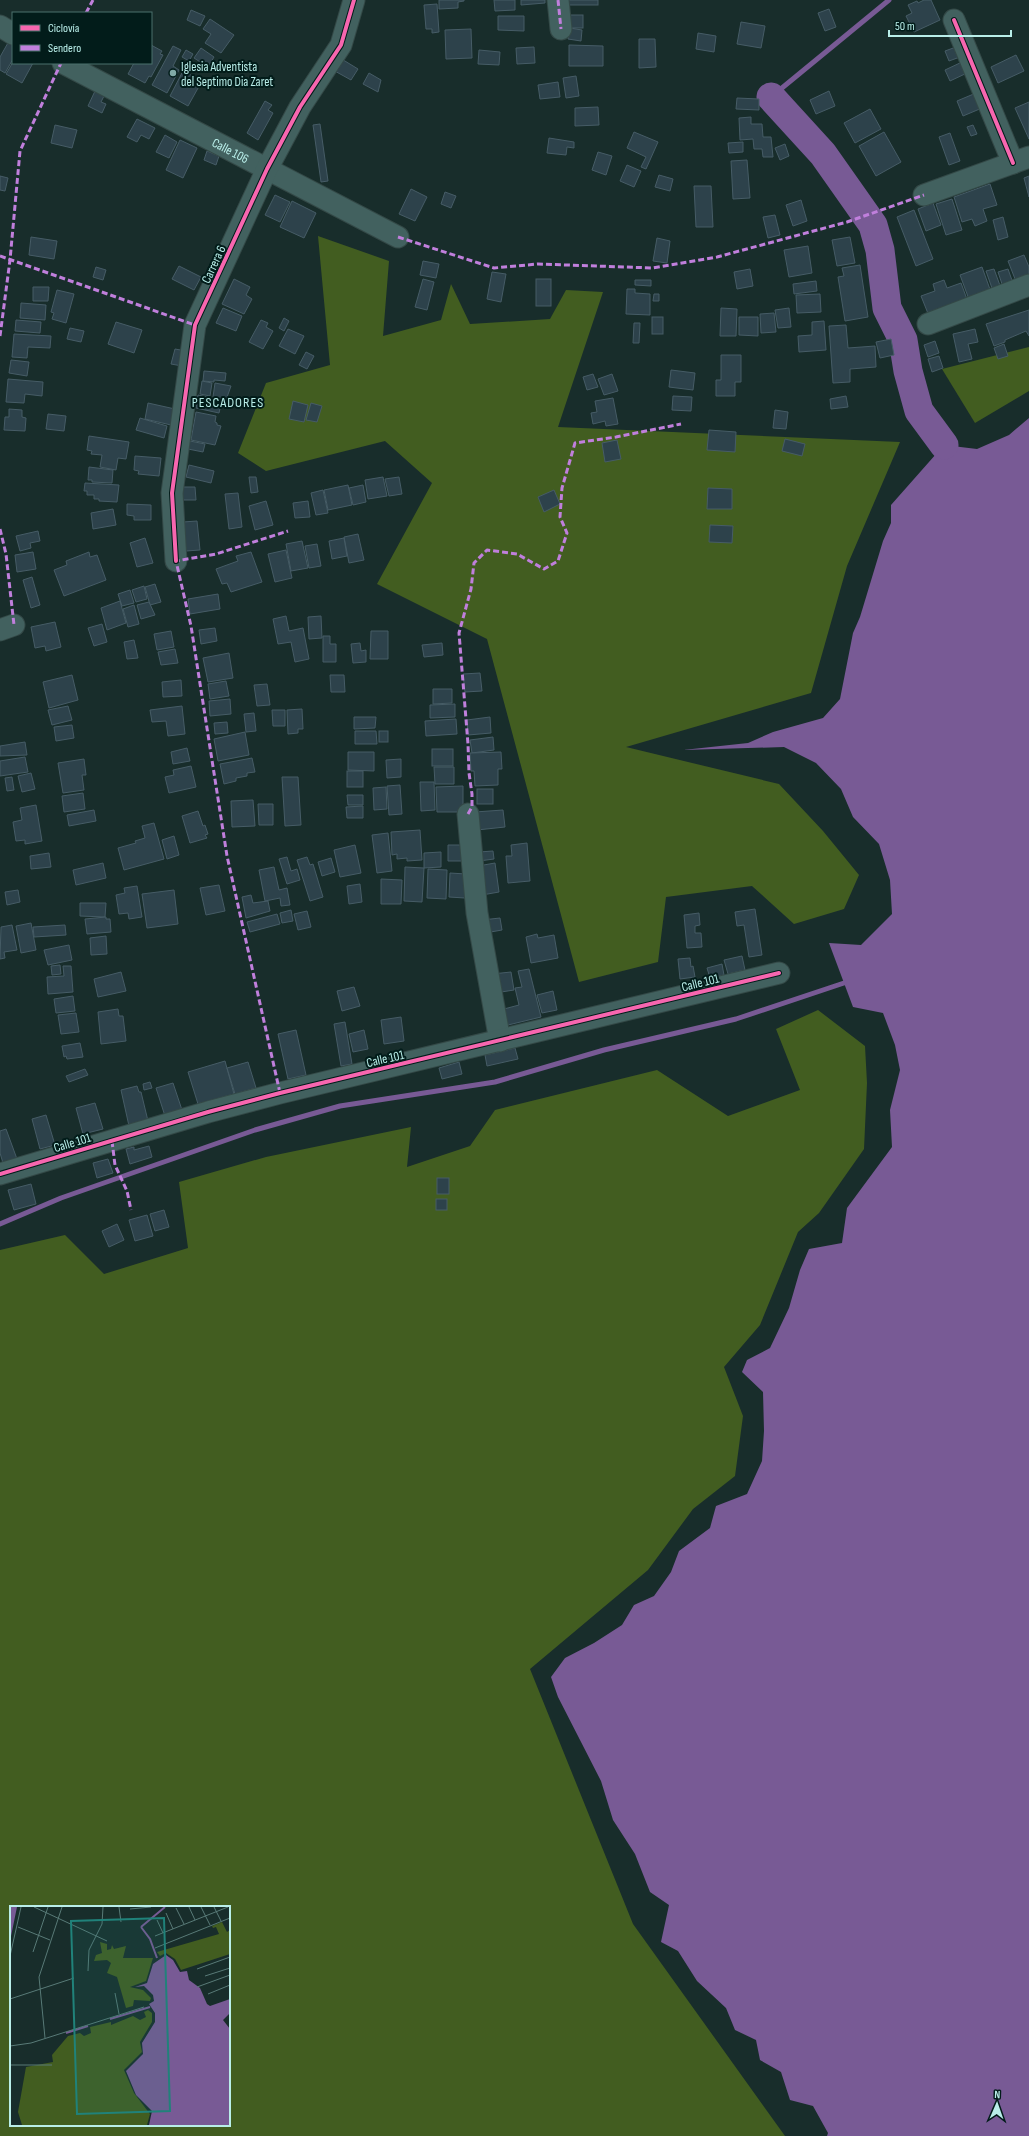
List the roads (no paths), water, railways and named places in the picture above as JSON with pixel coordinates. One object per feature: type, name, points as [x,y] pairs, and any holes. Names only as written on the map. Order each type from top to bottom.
[{"type":"street","name":"Carrera 6","points":[[176,561],[172,493],[196,324],[267,169],[300,107],[341,44],[354,0]]},
{"type":"street","points":[[558,0],[561,28]]},
{"type":"street","points":[[924,194],[1021,160],[954,20]]},
{"type":"street","points":[[0,26],[12,33]]},
{"type":"street","name":"Calle 106","points":[[65,64],[398,237]]},
{"type":"street","points":[[928,324],[1029,285]]},
{"type":"street","points":[[468,814],[477,913],[500,1041]]},
{"type":"street","name":"Calle 101","points":[[0,1174],[237,1104],[779,974]]},
{"type":"waterway","points":[[771,97],[889,0]]},
{"type":"waterway","points":[[771,97],[823,154],[873,225],[880,250],[887,308],[903,340],[908,371],[919,411],[944,445]]},
{"type":"waterway","points":[[0,1224],[61,1198],[255,1130],[340,1106],[495,1082],[604,1050],[736,1019],[844,983]]},
{"type":"place","name":"Iglesia Adventista del Septimo Dia Zaret","points":[[173,73]]},
{"type":"district","name":"PESCADORES","points":[[228,402]]}]
